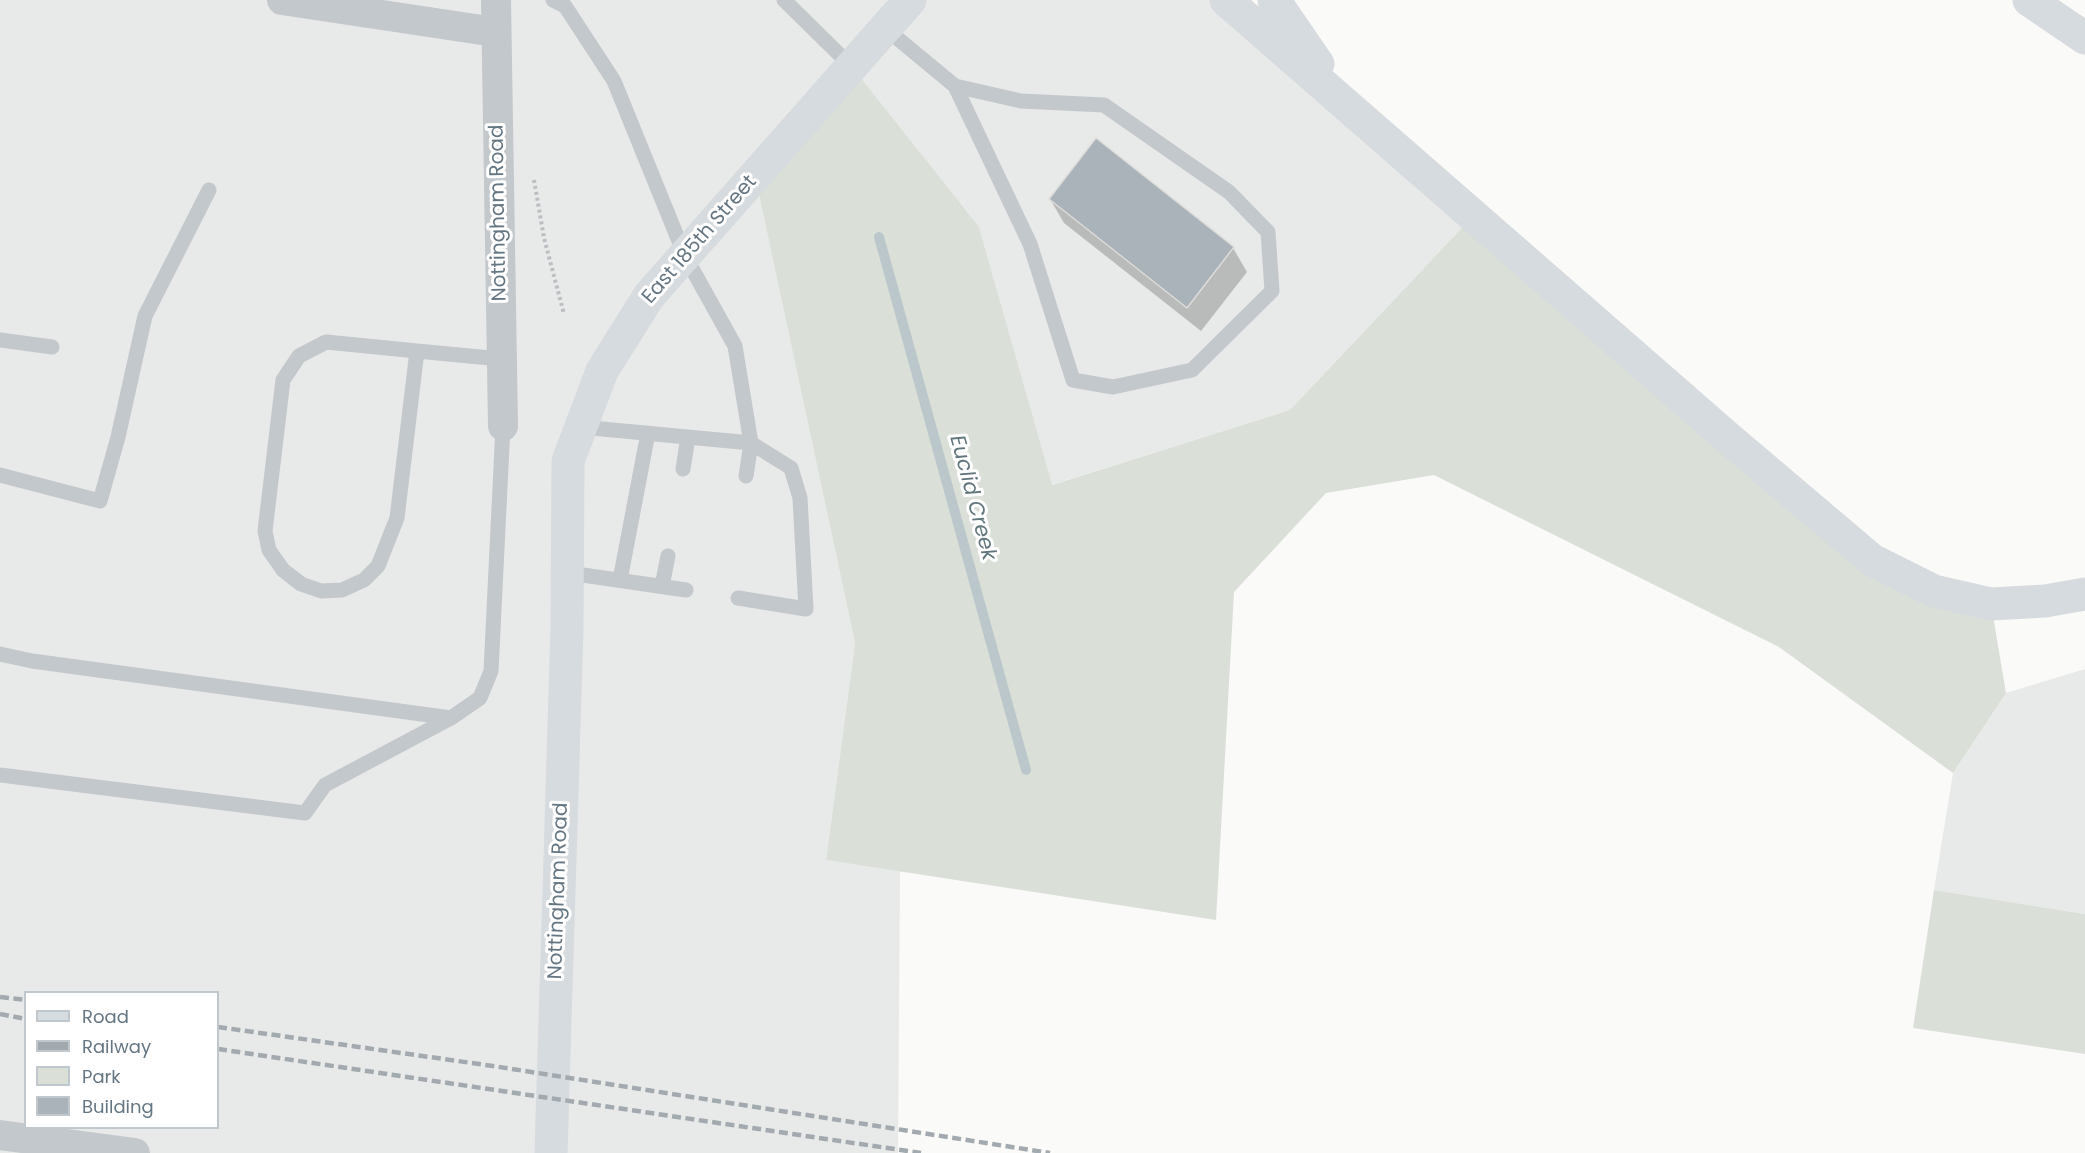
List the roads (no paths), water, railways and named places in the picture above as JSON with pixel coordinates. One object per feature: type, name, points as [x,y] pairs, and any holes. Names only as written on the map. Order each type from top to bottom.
[{"type":"main road","name":"East 185th Street","points":[[567,628],[568,461],[602,370],[649,296],[851,66],[886,14],[910,0]]},
{"type":"main road","points":[[1226,0],[1728,438],[1872,560],[1934,591],[1991,604],[2045,601],[2085,594]]},
{"type":"main road","points":[[1274,0],[1343,100]]},
{"type":"main road","points":[[2029,0],[2085,38]]},
{"type":"main road","name":"Nottingham Road","points":[[551,1153],[567,628]]},
{"type":"street","points":[[282,0],[495,32]]},
{"type":"street","name":"Nottingham Road","points":[[496,0],[503,426]]},
{"type":"street","points":[[0,1135],[135,1153]]},
{"type":"lane","points":[[553,0],[565,6],[614,81],[685,256],[735,346],[751,443],[746,476]]},
{"type":"lane","points":[[784,0],[851,66]]},
{"type":"lane","points":[[886,14],[955,86],[1030,244],[1073,380],[1113,387],[1192,370],[1272,291],[1268,232],[1229,192],[1104,105],[1021,101],[955,86]]},
{"type":"lane","points":[[0,475],[100,501],[118,437],[145,316],[209,190]]},
{"type":"lane","points":[[0,340],[52,347]]},
{"type":"lane","points":[[417,351],[397,518],[378,566],[364,580],[342,590],[321,591],[301,584],[283,570],[269,550],[265,531],[283,380],[299,356],[326,342],[501,359]]},
{"type":"lane","points":[[0,775],[305,813],[325,784],[451,718],[480,698],[491,671],[503,426]]},
{"type":"lane","points":[[581,427],[751,443],[791,468],[800,498],[806,609],[738,598]]},
{"type":"lane","points":[[620,580],[648,433]]},
{"type":"lane","points":[[683,469],[688,437]]},
{"type":"lane","points":[[662,586],[668,556]]},
{"type":"lane","points":[[569,573],[686,590]]},
{"type":"lane","points":[[0,654],[451,718]]},
{"type":"waterway","name":"Euclid Creek","points":[[879,237],[1026,770]]},
{"type":"railway","points":[[0,997],[24,1000]]},
{"type":"railway","points":[[0,1014],[24,1019]]},
{"type":"railway","points":[[219,1027],[493,1066],[1050,1153]]},
{"type":"railway","points":[[219,1049],[921,1153]]}]
